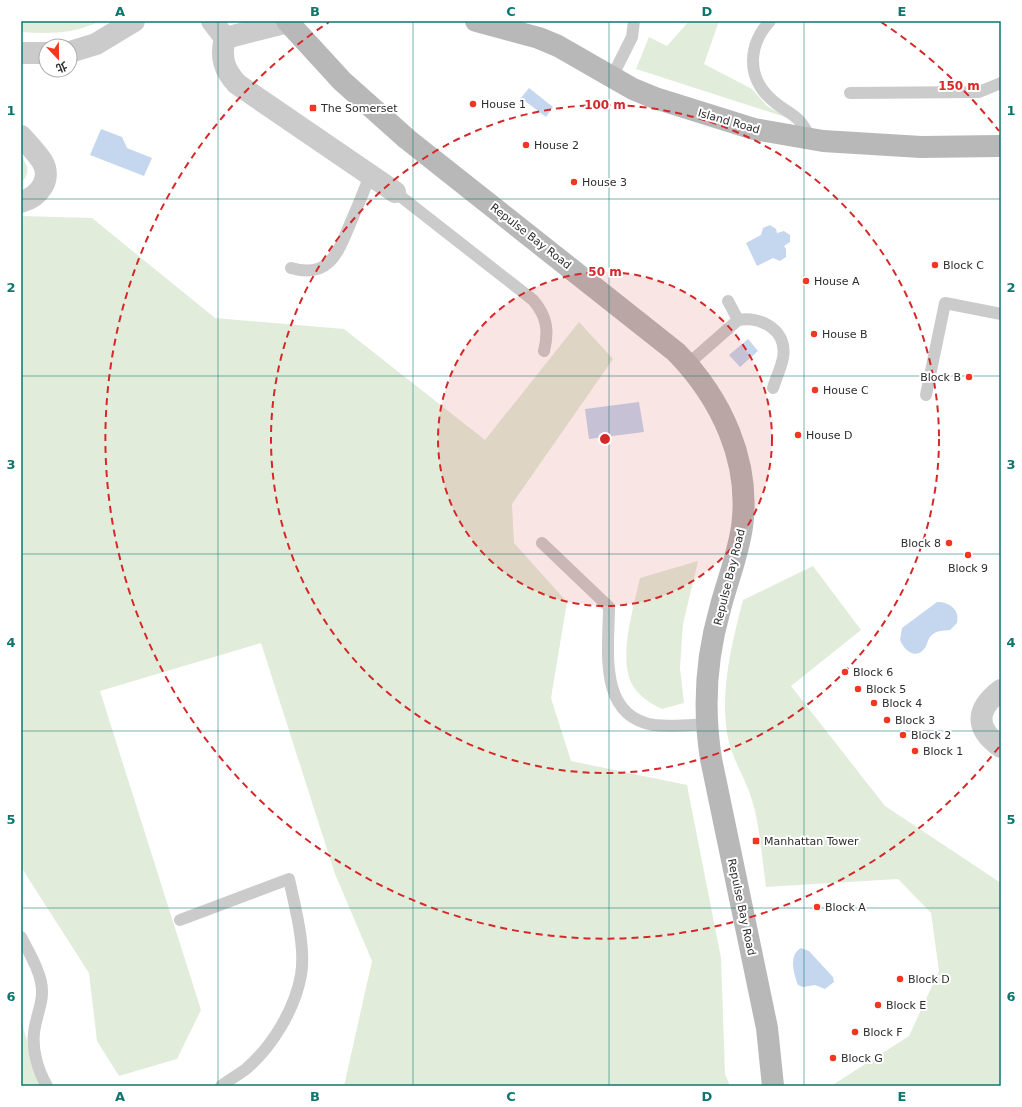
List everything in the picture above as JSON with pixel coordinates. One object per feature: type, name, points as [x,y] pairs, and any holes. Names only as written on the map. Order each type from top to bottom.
[{"type":"main road","name":"Island Road","points":[[476,21],[539,38],[574,54],[612,77],[654,98],[754,130],[823,141],[922,147],[1001,146]]},
{"type":"main road","name":"Repulse Bay Road","points":[[287,22],[342,81],[389,124],[665,342],[688,364],[710,393],[727,424],[737,453],[743,491],[743,509],[739,542],[719,610],[709,662],[706,724],[711,759],[767,1028],[773,1086]]},
{"type":"street","points":[[78,50],[96,44],[134,21]]},
{"type":"street","points":[[212,21],[225,38],[222,58],[225,68],[237,84],[395,192]]},
{"type":"street","points":[[225,38],[287,22]]},
{"type":"street","points":[[21,53],[38,53]]},
{"type":"street","points":[[21,136],[42,161],[45,170],[45,179],[42,188],[37,195],[21,202]]},
{"type":"street","points":[[1001,690],[987,701],[981,718],[985,733],[1001,747]]},
{"type":"lane","points":[[612,77],[632,37],[634,21]]},
{"type":"lane","points":[[770,21],[758,37],[754,47],[752,57],[757,79],[763,91],[772,100],[799,119],[810,138]]},
{"type":"lane","points":[[850,93],[979,92],[1001,83]]},
{"type":"lane","points":[[291,268],[311,271],[321,268],[335,257],[370,175]]},
{"type":"lane","points":[[395,192],[533,300],[540,308],[547,329],[544,351]]},
{"type":"lane","points":[[728,301],[738,320]]},
{"type":"lane","points":[[926,395],[945,303],[1001,314]]},
{"type":"lane","points":[[688,364],[738,320],[749,318],[759,320],[769,324],[780,340],[783,357],[773,388]]},
{"type":"lane","points":[[542,543],[609,607],[608,674],[616,698],[623,708],[632,716],[653,725],[706,724]]},
{"type":"lane","points":[[180,920],[289,879],[298,919],[301,975],[288,1012],[270,1042],[246,1068],[221,1086]]},
{"type":"lane","points":[[21,937],[32,958],[41,981],[42,1004],[34,1033],[36,1057],[47,1086]]},
{"type":"green space","points":[[21,21],[100,21],[71,31],[42,33],[21,32]]},
{"type":"green space","points":[[689,21],[719,21],[704,64],[752,89],[767,106],[788,118],[636,69],[649,37],[667,46]]},
{"type":"green space","points":[[21,156],[26,163],[27,173],[21,183]]},
{"type":"green space","points":[[21,216],[92,218],[215,318],[344,329],[485,440],[579,322],[613,359],[512,504],[514,543],[567,602],[551,698],[571,761],[687,785],[721,958],[725,1074],[730,1086],[344,1086],[372,961],[335,874],[261,643],[100,691],[201,1010],[177,1059],[119,1076],[97,1041],[89,973],[21,867]]},
{"type":"green space","points":[[698,561],[683,624],[680,668],[684,703],[662,709],[639,694],[628,675],[626,662],[628,633],[640,578]]},
{"type":"green space","points":[[813,566],[861,630],[791,686],[885,806],[1001,883],[1001,1086],[831,1086],[909,1036],[939,971],[931,913],[898,879],[766,887],[755,810],[728,738],[725,704],[728,668],[743,600]]},
{"type":"green space","points":[[21,1020],[40,1086],[21,1086]]},
{"type":"water","points":[[529,88],[553,107],[546,117],[521,98]]},
{"type":"water","points":[[101,129],[122,137],[127,148],[152,158],[144,176],[90,155]]},
{"type":"water","points":[[770,225],[776,229],[777,233],[784,231],[790,235],[790,242],[784,246],[786,249],[786,257],[780,261],[773,258],[757,266],[746,243],[761,235],[763,228]]},
{"type":"water","points":[[748,339],[758,351],[740,367],[729,355]]},
{"type":"water","points":[[639,402],[644,432],[589,439],[585,409]]},
{"type":"water","points":[[937,602],[946,603],[953,608],[957,614],[957,623],[950,630],[934,633],[929,638],[921,652],[914,654],[904,647],[900,640],[902,628]]},
{"type":"water","points":[[801,948],[809,951],[833,977],[834,982],[825,989],[815,985],[803,987],[798,985],[793,960],[794,955]]},
{"type":"place","name":"House 1","points":[[473,104]]},
{"type":"place","name":"The Somerset","points":[[313,108]]},
{"type":"place","name":"House 2","points":[[526,145]]},
{"type":"place","name":"House 3","points":[[574,182]]},
{"type":"place","name":"Block C","points":[[935,265]]},
{"type":"place","name":"House A","points":[[806,281]]},
{"type":"place","name":"House B","points":[[814,334]]},
{"type":"place","name":"Block B","points":[[969,377]]},
{"type":"place","name":"House C","points":[[815,390]]},
{"type":"place","name":"House D","points":[[798,435]]},
{"type":"place","name":"Block 8","points":[[949,543]]},
{"type":"place","name":"Block 9","points":[[968,555]]},
{"type":"place","name":"Block 6","points":[[845,672]]},
{"type":"place","name":"Block 5","points":[[858,689]]},
{"type":"place","name":"Block 4","points":[[874,703]]},
{"type":"place","name":"Block 3","points":[[887,720]]},
{"type":"place","name":"Block 2","points":[[903,735]]},
{"type":"place","name":"Block 1","points":[[915,751]]},
{"type":"place","name":"Manhattan Tower","points":[[756,841]]},
{"type":"place","name":"Block A","points":[[817,907]]},
{"type":"place","name":"Block D","points":[[900,979]]},
{"type":"place","name":"Block E","points":[[878,1005]]},
{"type":"place","name":"Block F","points":[[855,1032]]},
{"type":"place","name":"Block G","points":[[833,1058]]}]
